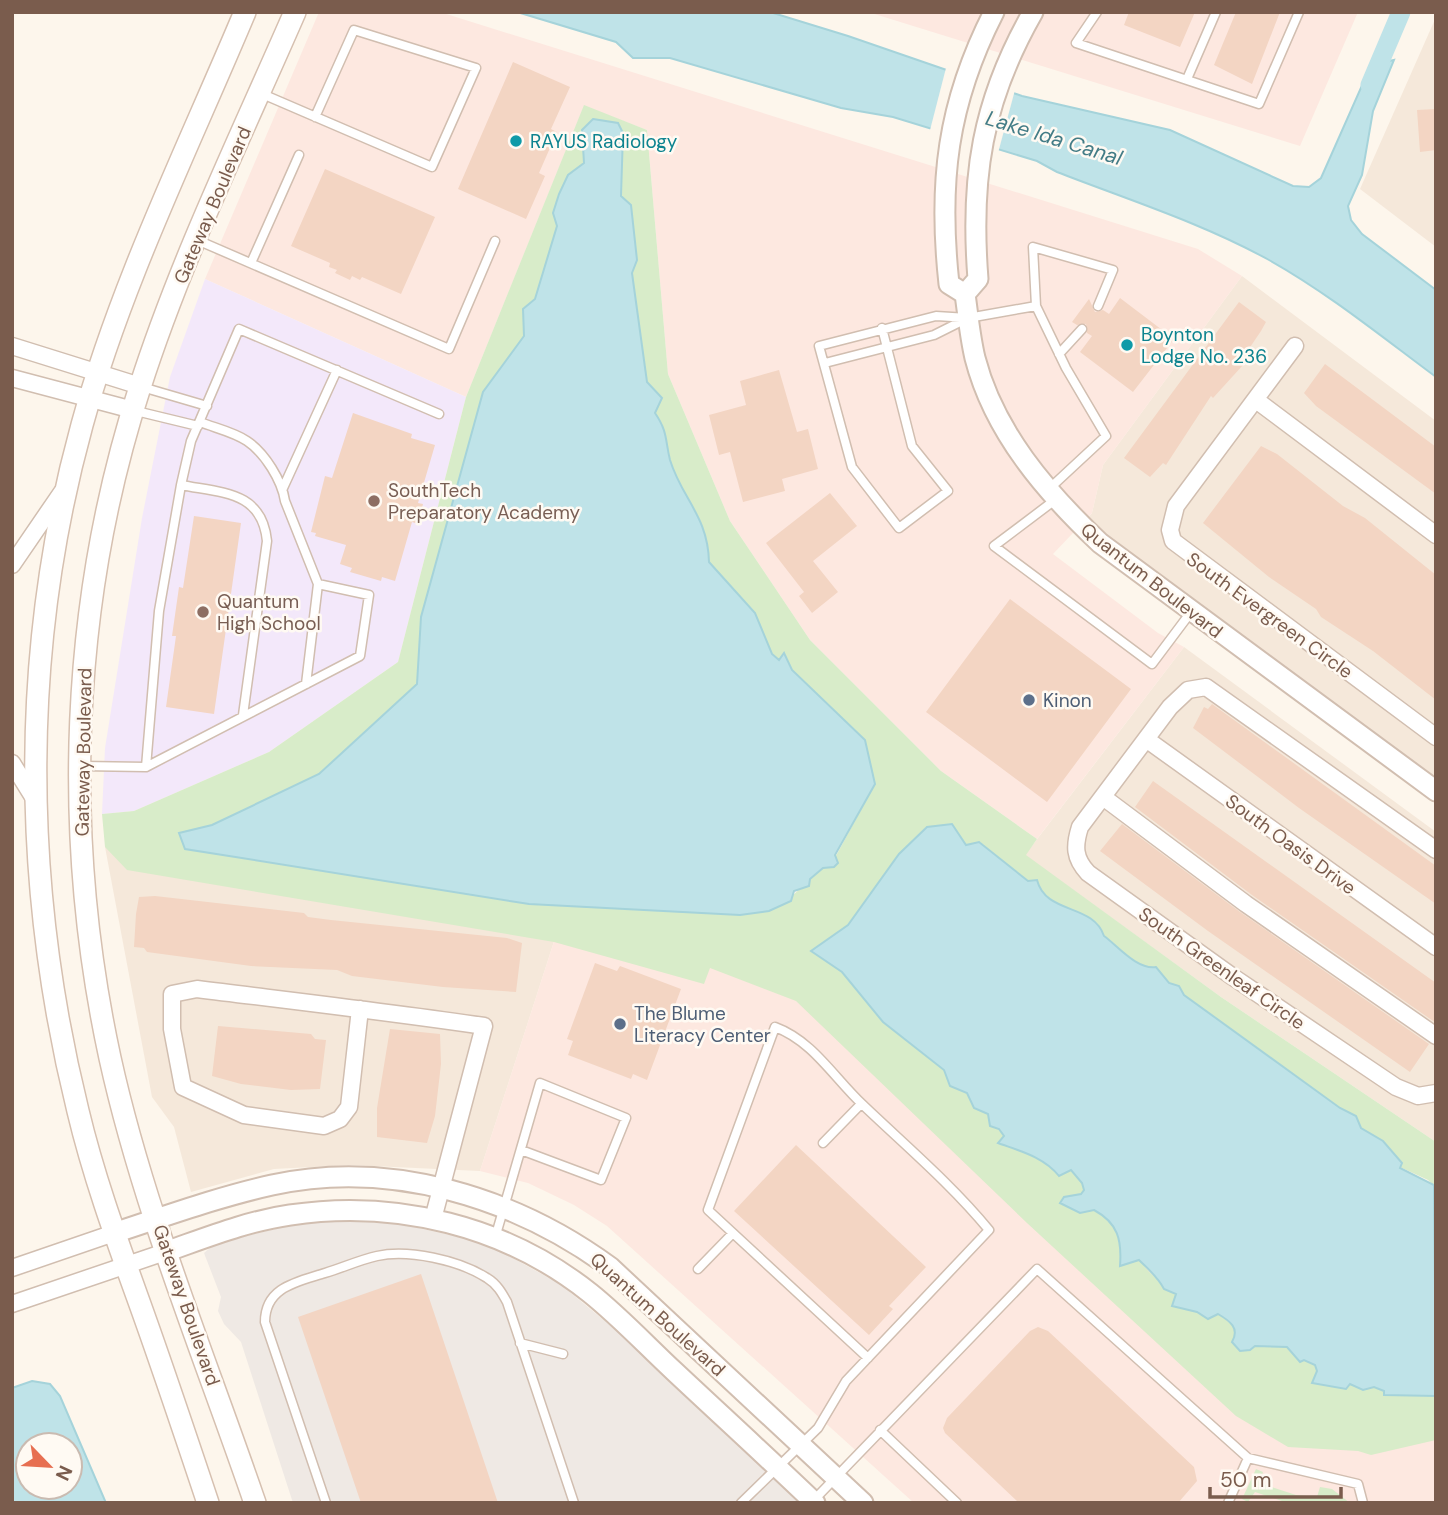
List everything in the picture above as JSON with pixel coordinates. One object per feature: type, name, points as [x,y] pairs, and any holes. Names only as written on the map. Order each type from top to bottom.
[{"type":"main road","points":[[208,1503],[114,1233],[79,1115],[53,997],[40,894],[35,800],[36,709],[42,634],[67,484],[98,372],[121,306],[246,12]]},
{"type":"main road","name":"Gateway Boulevard","points":[[255,1503],[157,1219],[126,1118],[97,988],[86,915],[79,766],[83,670],[96,575],[112,488],[133,410],[197,240],[295,12]]},
{"type":"street","name":"Quantum Boulevard","points":[[965,294],[949,284],[944,239],[945,164],[952,123],[975,54],[994,12]]},
{"type":"street","name":"Quantum Boulevard","points":[[1033,12],[1006,64],[992,102],[976,173],[974,236],[978,279],[965,294],[975,356],[986,389],[1015,446],[1052,495],[1100,543],[1436,791]]},
{"type":"street","points":[[12,346],[140,386]]},
{"type":"street","name":"South Evergreen Circle","points":[[1295,346],[1176,506],[1170,530],[1173,541],[1436,737]]},
{"type":"street","points":[[12,378],[133,410]]},
{"type":"street","points":[[1255,400],[1436,535]]},
{"type":"street","points":[[12,565],[67,484]]},
{"type":"street","name":"South Greenleaf Circle","points":[[1436,850],[1206,687],[1181,694],[1080,827],[1076,842],[1076,853],[1088,873],[1233,977],[1396,1087],[1418,1096],[1436,1093]]},
{"type":"street","name":"South Oasis Drive","points":[[1146,739],[1436,947]]},
{"type":"street","points":[[12,763],[35,800]]},
{"type":"street","points":[[1103,797],[1246,904],[1436,1036]]},
{"type":"street","points":[[360,1009],[349,1107],[340,1119],[324,1126],[244,1115],[183,1087],[172,1029],[172,995],[197,989],[360,1009],[484,1026],[433,1219]]},
{"type":"street","name":"Quantum Boulevard","points":[[12,1268],[226,1196],[298,1180],[364,1178],[441,1188],[504,1207],[556,1231],[610,1267],[863,1503]]},
{"type":"street","name":"Quantum Boulevard","points":[[12,1304],[258,1221],[320,1211],[380,1211],[433,1219],[495,1238],[536,1258],[589,1292],[813,1502]]},
{"type":"lane","points":[[1097,12],[1076,43],[1259,104],[1299,12]]},
{"type":"lane","points":[[1186,79],[1216,12]]},
{"type":"lane","points":[[260,93],[432,167],[476,68],[354,30],[316,117]]},
{"type":"lane","points":[[251,263],[299,155]]},
{"type":"lane","points":[[197,240],[449,349],[495,241]]},
{"type":"lane","points":[[1098,306],[1113,270],[1033,247],[1036,306],[1059,354],[1106,436],[1052,495],[994,546],[1152,664],[1191,612]]},
{"type":"lane","points":[[882,328],[912,446],[948,491],[899,528],[852,467],[819,345],[882,328],[936,316],[968,318],[1036,306]]},
{"type":"lane","points":[[825,363],[940,334],[968,318]]},
{"type":"lane","points":[[146,767],[159,611],[181,485],[199,424],[239,329],[439,414]]},
{"type":"lane","points":[[1059,354],[1082,329]]},
{"type":"lane","points":[[283,488],[337,370]]},
{"type":"lane","points":[[140,386],[206,406]]},
{"type":"lane","points":[[133,410],[199,424],[248,442],[275,473],[318,584],[306,684]]},
{"type":"lane","points":[[181,485],[237,497],[254,505],[265,520],[267,541],[243,715]]},
{"type":"lane","points":[[79,766],[146,767],[360,656],[369,595],[318,584]]},
{"type":"lane","points":[[741,1503],[828,1416],[846,1381],[868,1358],[989,1230],[954,1188],[862,1104],[797,1035],[775,1027],[708,1210],[868,1358]]},
{"type":"lane","points":[[495,1238],[540,1083],[626,1118],[601,1180],[521,1150]]},
{"type":"lane","points":[[823,1143],[862,1104]]},
{"type":"lane","points":[[698,1269],[733,1233]]},
{"type":"lane","points":[[326,1503],[265,1322],[268,1300],[277,1291],[377,1256],[416,1256],[460,1265],[487,1278],[499,1288],[507,1302],[574,1503]]},
{"type":"lane","points":[[813,1502],[1037,1269],[1248,1458],[1358,1484],[1363,1503]]},
{"type":"lane","points":[[520,1343],[563,1354]]},
{"type":"lane","points":[[880,1430],[957,1503]]},
{"type":"lane","points":[[1228,1503],[1248,1458]]},
{"type":"shaded area","points":[[319,12],[440,12],[1198,249],[1242,276],[1103,465],[1092,513],[1053,554],[1158,633],[1184,647],[1037,839],[941,771],[810,640],[730,521],[668,374],[647,130],[584,106],[466,397],[205,279]]},
{"type":"shaded area","points":[[868,12],[1358,12],[1300,146]]},
{"type":"shaded area","points":[[1436,17],[1436,247],[1360,189]]},
{"type":"shaded area","points":[[1242,276],[1436,421],[1436,779],[1087,519],[1092,513],[1103,465]]},
{"type":"shaded area","points":[[205,279],[466,397],[398,662],[269,752],[134,811],[102,814],[105,748],[142,518],[170,377]]},
{"type":"shaded area","points":[[1184,647],[1436,832],[1436,1142],[1221,997],[1025,855]]},
{"type":"shaded area","points":[[105,847],[559,926],[480,1171],[351,1165],[274,1169],[191,1192],[174,1127],[152,1097]]},
{"type":"shaded area","points":[[559,926],[691,954],[801,995],[1436,1433],[1436,1503],[914,1503],[607,1226],[574,1205],[528,1183],[480,1171]]},
{"type":"shaded area","points":[[339,1220],[396,1223],[468,1239],[500,1251],[560,1284],[623,1336],[800,1503],[293,1503],[241,1342],[224,1324],[218,1311],[221,1297],[204,1253],[211,1247],[245,1236],[297,1224]]},
{"type":"green space","points":[[584,105],[647,130],[668,374],[730,521],[810,640],[941,771],[1037,839],[1026,855],[1221,997],[1436,1142],[1436,1188],[1428,1180],[1400,1167],[1402,1163],[1383,1141],[1361,1128],[1356,1116],[1340,1108],[1184,995],[1179,986],[1169,983],[1156,967],[1142,965],[1128,956],[1104,936],[1092,919],[1051,901],[980,842],[966,846],[952,824],[926,827],[899,854],[848,925],[812,951],[842,972],[883,1022],[944,1070],[950,1086],[967,1093],[974,1107],[988,1114],[1005,1136],[999,1143],[1039,1160],[1059,1175],[1070,1170],[1084,1189],[1081,1194],[1064,1197],[1080,1213],[1094,1210],[1109,1218],[1128,1252],[1142,1262],[1164,1289],[1176,1294],[1172,1306],[1197,1312],[1208,1319],[1217,1313],[1234,1326],[1236,1335],[1254,1346],[1287,1347],[1296,1357],[1315,1365],[1317,1371],[1313,1383],[1346,1389],[1350,1384],[1363,1390],[1374,1387],[1384,1391],[1385,1395],[1436,1396],[1436,1440],[1371,1455],[1358,1451],[1288,1447],[1236,1416],[1027,1223],[796,1001],[710,968],[704,984],[554,942],[127,870],[105,847],[102,814],[134,811],[269,752],[398,662],[466,397]],"holes":[[[582,130],[623,133],[621,196],[631,205],[637,260],[632,273],[647,382],[662,398],[655,413],[664,431],[675,473],[705,532],[709,562],[755,613],[772,654],[779,660],[785,654],[792,670],[865,740],[875,784],[831,865],[823,868],[792,896],[180,833],[212,825],[319,774],[417,684],[421,617],[483,392],[524,336],[523,309],[535,299],[557,226],[553,213],[559,194],[568,175],[584,163]]]},
{"type":"green space","points":[[1256,1469],[1263,1472],[1259,1483],[1296,1495],[1317,1497],[1320,1487],[1332,1489],[1350,1503],[1288,1503],[1255,1492],[1248,1502],[1242,1499]]},
{"type":"water","name":"Lake Ida Canal","points":[[517,12],[770,12],[1022,96],[1170,130],[1293,186],[1309,187],[1321,178],[1371,65],[1394,60],[1373,111],[1362,175],[1348,206],[1351,220],[1362,234],[1436,290],[1436,377],[1334,301],[1269,260],[1191,223],[1057,172],[1037,161],[893,117],[841,108],[670,58],[633,58],[616,42]]},
{"type":"water","points":[[593,119],[618,123],[623,133],[621,196],[631,205],[637,260],[632,273],[647,382],[662,398],[655,413],[664,431],[675,474],[704,532],[709,562],[755,613],[772,654],[779,660],[784,653],[792,670],[865,740],[875,784],[835,855],[838,863],[834,867],[823,868],[810,879],[809,886],[794,891],[791,901],[769,911],[740,915],[529,904],[185,849],[179,833],[212,825],[319,774],[417,684],[421,617],[483,392],[524,336],[523,309],[535,299],[557,226],[553,213],[559,194],[568,175],[584,163],[582,130]]},
{"type":"water","points":[[952,824],[966,845],[979,842],[1028,881],[1037,880],[1050,899],[1090,918],[1104,936],[1128,956],[1142,965],[1156,967],[1169,983],[1179,986],[1184,995],[1340,1108],[1356,1116],[1361,1128],[1383,1141],[1402,1163],[1400,1168],[1434,1185],[1436,1396],[1384,1395],[1384,1391],[1374,1387],[1363,1390],[1350,1384],[1346,1389],[1312,1383],[1317,1371],[1315,1365],[1304,1360],[1300,1362],[1287,1347],[1255,1346],[1250,1350],[1240,1351],[1232,1342],[1235,1333],[1232,1325],[1218,1314],[1208,1319],[1197,1312],[1172,1306],[1176,1294],[1164,1289],[1139,1260],[1120,1266],[1117,1233],[1102,1215],[1094,1210],[1080,1213],[1060,1203],[1064,1197],[1081,1194],[1084,1190],[1082,1183],[1071,1170],[1059,1176],[1039,1159],[998,1143],[1004,1136],[999,1129],[990,1126],[988,1114],[974,1108],[967,1093],[950,1086],[944,1070],[883,1022],[842,972],[811,951],[848,925],[899,854],[927,827]]},
{"type":"water","points":[[32,1381],[50,1384],[60,1396],[75,1431],[14,1431],[14,1501],[84,1501],[84,1452],[106,1503],[12,1503],[12,1388]]},
{"type":"pier","points":[[946,68],[1015,90],[998,153],[929,134]]},
{"type":"building","points":[[1129,12],[1195,12],[1180,47],[1124,25]]},
{"type":"building","points":[[1236,12],[1280,12],[1252,84],[1214,65]]},
{"type":"building","name":"RAYUS Radiology","points":[[513,62],[570,87],[551,129],[557,132],[539,173],[545,176],[526,219],[458,189]]},
{"type":"building","points":[[1436,109],[1436,150],[1420,152],[1417,110]]},
{"type":"building","points":[[325,169],[435,217],[401,294],[362,277],[360,280],[352,276],[350,280],[335,273],[337,270],[329,267],[330,263],[291,246]]},
{"type":"building","name":"Boynton Lodge No. 236","points":[[1120,298],[1174,339],[1133,392],[1080,352],[1092,336],[1087,333],[1086,324],[1077,325],[1072,322],[1089,299],[1095,312],[1103,310],[1109,314]]},
{"type":"building","points":[[1239,302],[1266,322],[1240,362],[1243,365],[1213,398],[1211,396],[1166,465],[1163,463],[1150,477],[1124,458]]},
{"type":"building","points":[[1325,364],[1436,447],[1436,494],[1316,406],[1304,393]]},
{"type":"building","points":[[779,370],[797,432],[808,429],[818,469],[782,479],[785,491],[743,502],[730,452],[719,455],[709,415],[746,405],[740,381]]},
{"type":"building","points":[[353,413],[412,434],[411,438],[435,445],[418,503],[423,504],[418,524],[412,522],[395,581],[382,577],[381,581],[350,572],[352,568],[340,564],[346,545],[315,536],[316,533],[311,532],[325,476],[332,478]]},
{"type":"building","points":[[1261,446],[1277,454],[1343,506],[1365,518],[1436,575],[1436,700],[1373,651],[1321,617],[1316,609],[1269,577],[1203,523]]},
{"type":"building","points":[[830,493],[857,526],[813,561],[838,592],[812,613],[799,596],[804,592],[766,543]]},
{"type":"building","points":[[194,516],[241,523],[214,714],[166,707],[176,636],[172,636],[179,587],[183,588]]},
{"type":"building","name":"Kinon","points":[[1010,599],[1131,689],[1047,802],[926,712]]},
{"type":"building","points":[[1212,704],[1436,866],[1436,904],[1299,808],[1193,728],[1204,707],[1208,709]]},
{"type":"building","points":[[1153,781],[1436,983],[1436,1023],[1252,895],[1135,807]]},
{"type":"building","points":[[1122,824],[1240,912],[1429,1044],[1410,1072],[1208,931],[1100,851]]},
{"type":"building","points":[[155,896],[304,913],[308,917],[331,920],[507,938],[522,943],[516,992],[443,987],[352,976],[337,970],[251,966],[147,952],[144,948],[134,947],[136,914],[139,897]]},
{"type":"building","name":"The Blume Literacy Center","points":[[595,963],[617,971],[620,966],[681,989],[647,1080],[633,1074],[631,1079],[568,1055],[573,1041],[567,1039]]},
{"type":"building","points":[[218,1026],[311,1034],[315,1039],[326,1040],[320,1089],[291,1090],[241,1084],[212,1076]]},
{"type":"building","points":[[390,1029],[440,1034],[441,1064],[435,1116],[427,1143],[377,1137],[377,1108]]},
{"type":"building","points":[[796,1145],[926,1267],[889,1306],[893,1309],[869,1335],[734,1211]]},
{"type":"building","points":[[421,1274],[498,1503],[361,1503],[298,1317]]},
{"type":"building","points":[[1038,1327],[1048,1331],[1194,1467],[1197,1481],[1178,1503],[1019,1503],[945,1433],[943,1428],[947,1418],[1030,1331]]},
{"type":"waterway","points":[[1370,85],[1401,12]]},
{"type":"place","name":"RAYUS Radiology","points":[[516,141]]},
{"type":"place","name":"Boynton Lodge No. 236","points":[[1127,345]]},
{"type":"place","name":"SouthTech Preparatory Academy","points":[[374,501]]},
{"type":"place","name":"Quantum High School","points":[[203,612]]},
{"type":"place","name":"Kinon","points":[[1029,700]]},
{"type":"place","name":"The Blume Literacy Center","points":[[620,1024]]}]
